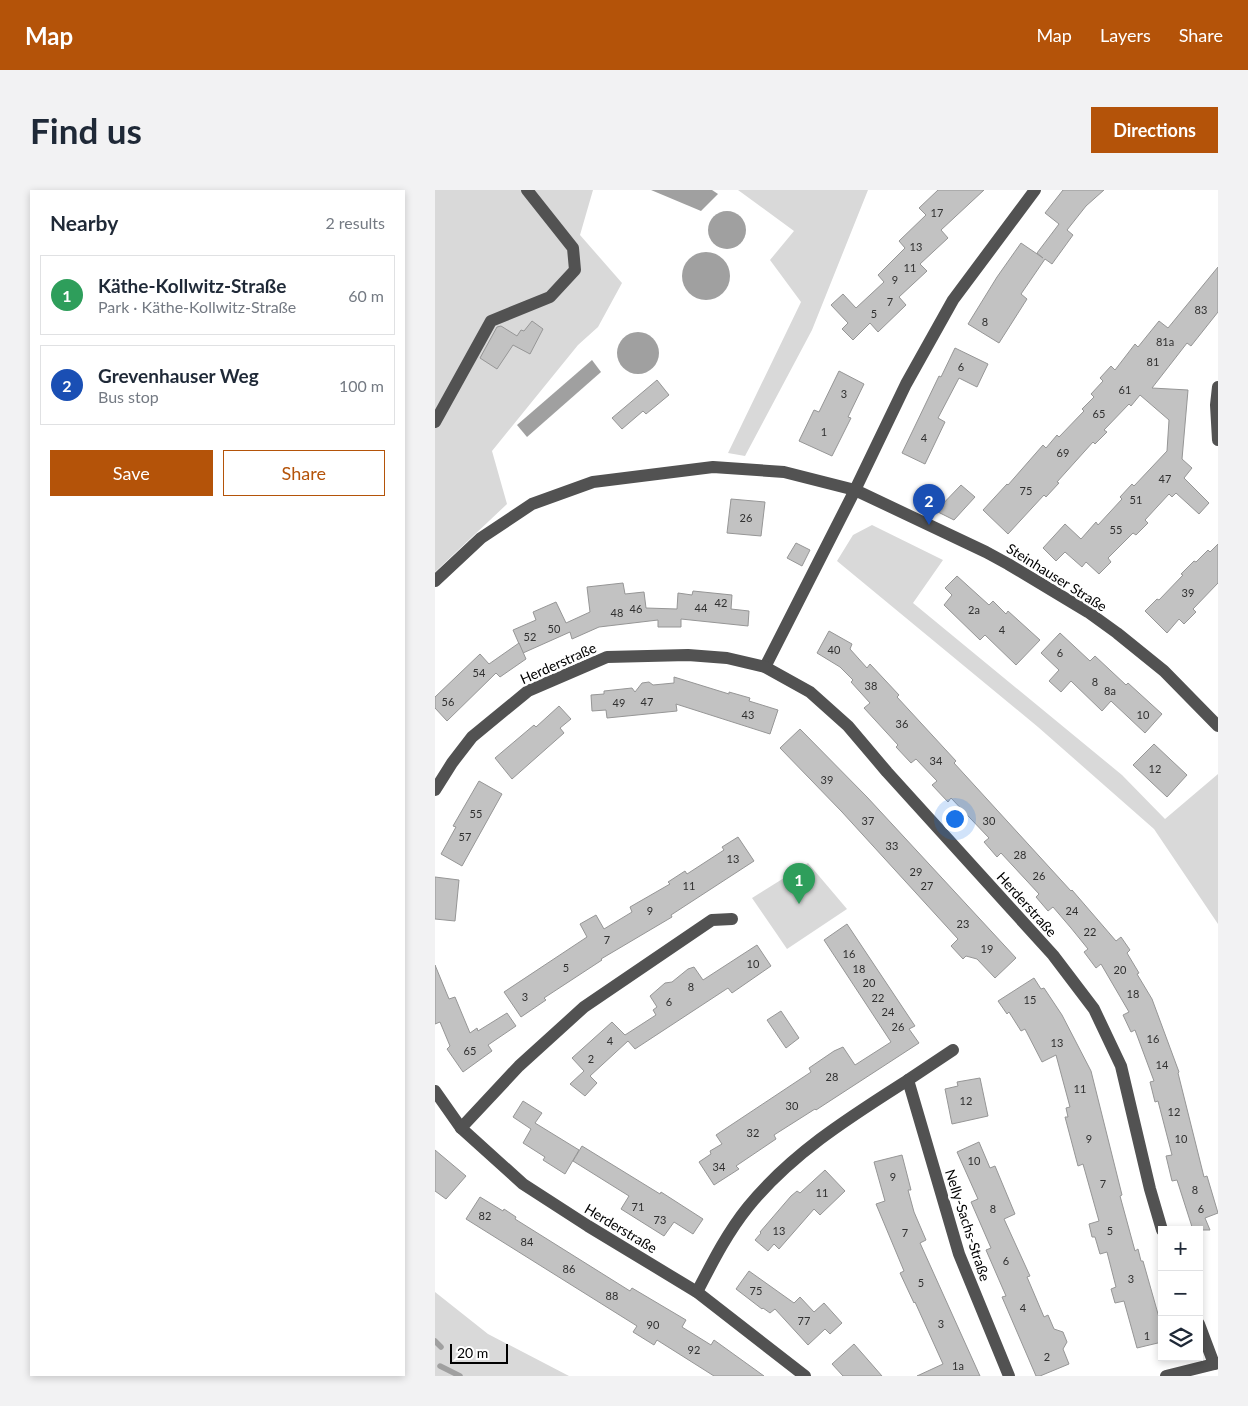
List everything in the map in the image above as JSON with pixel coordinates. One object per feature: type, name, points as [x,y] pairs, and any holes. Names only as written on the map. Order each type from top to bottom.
[{"type":"street","points":[[435,422],[491,321],[550,297],[575,270],[573,248],[527,190]]},
{"type":"street","points":[[765,667],[855,490],[906,384],[953,300],[1035,190]]},
{"type":"street","points":[[1218,387],[1216,404],[1218,440]]},
{"type":"street","name":"Steinhauser Straße","points":[[435,581],[481,538],[532,504],[593,482],[713,467],[784,472],[855,490],[986,552],[1088,612],[1117,633],[1164,672],[1218,726]]},
{"type":"street","name":"Herderstraße","points":[[435,790],[472,737],[528,691],[607,658],[687,655],[727,658],[765,667],[810,692],[848,726],[887,772],[1053,955],[1094,1009],[1121,1066],[1150,1189],[1161,1226]]},
{"type":"street","points":[[461,1128],[519,1066],[584,1007],[712,920],[732,919]]},
{"type":"street","points":[[697,1292],[726,1239],[748,1208],[777,1175],[811,1145],[953,1050]]},
{"type":"street","name":"Nelly-Sachs-Straße","points":[[908,1080],[959,1254],[1009,1376]]},
{"type":"street","name":"Herderstraße","points":[[435,1091],[461,1128],[523,1184],[697,1292],[805,1376]]},
{"type":"street","points":[[1166,1376],[1216,1364],[1203,1333]]},
{"type":"shaded area","points":[[435,190],[593,190],[580,235],[622,283],[598,327],[578,345],[492,451],[507,504],[435,572]]},
{"type":"shaded area","points":[[651,190],[712,190],[718,194],[701,211]]},
{"type":"shaded area","points":[[738,190],[868,190],[812,330],[745,456],[728,453],[801,302],[770,260],[794,231]]},
{"type":"shaded area","points":[[727,211],[740,217],[746,230],[740,243],[727,249],[714,243],[708,230],[714,217]]},
{"type":"shaded area","points":[[706,252],[715,254],[723,259],[728,267],[730,276],[728,285],[723,293],[715,298],[706,300],[697,298],[689,293],[684,285],[682,276],[684,267],[689,259],[697,254]]},
{"type":"shaded area","points":[[642,332],[650,335],[656,341],[659,353],[656,365],[650,371],[634,374],[626,371],[620,365],[617,349],[620,341],[626,335]]},
{"type":"shaded area","points":[[592,360],[601,372],[527,437],[517,425]]},
{"type":"shaded area","points":[[872,525],[943,560],[913,603],[1122,775],[1165,819],[1218,774],[1218,924],[1154,829],[1038,727],[837,561],[853,535]]},
{"type":"shaded area","points":[[808,863],[847,909],[787,949],[752,898]]},
{"type":"shaded area","points":[[435,1292],[488,1334],[569,1376],[435,1376]]},
{"type":"building","points":[[938,190],[984,190],[941,230],[948,238],[920,264],[927,271],[899,297],[906,305],[878,332],[870,323],[853,340],[842,329],[848,323],[831,305],[843,294],[856,308],[884,282],[878,275],[905,248],[899,241],[926,215],[919,208]]},
{"type":"building","points":[[1063,190],[1104,190],[1086,206],[1067,230],[1073,235],[1052,264],[1045,259],[1021,294],[1027,299],[999,343],[968,324],[1021,243],[1043,258],[1037,253],[1059,224],[1045,213]]},
{"type":"building","points":[[1218,267],[1218,312],[1191,346],[1187,343],[1152,388],[1188,390],[1182,459],[1192,468],[1184,478],[1209,503],[1199,514],[1176,493],[1172,497],[1169,494],[1145,520],[1148,523],[1136,535],[1133,533],[1108,558],[1111,562],[1099,574],[1086,562],[1082,567],[1065,552],[1056,561],[1043,548],[1065,524],[1081,539],[1096,522],[1098,525],[1122,499],[1120,497],[1132,484],[1134,486],[1167,451],[1169,420],[1140,395],[1131,406],[1129,404],[1104,430],[1107,432],[1095,444],[1093,442],[1046,497],[1044,495],[1008,534],[983,510],[1043,445],[1046,448],[1057,435],[1059,437],[1084,411],[1082,409],[1094,397],[1091,394],[1103,381],[1100,378],[1111,366],[1115,370],[1135,344],[1138,347],[1159,321],[1168,328]]},
{"type":"building","points":[[532,321],[543,329],[530,354],[513,345],[497,369],[480,358],[497,327],[501,326],[517,336]]},
{"type":"building","points":[[955,348],[988,364],[977,387],[959,378],[938,418],[945,422],[925,464],[902,453],[939,376],[941,377]]},
{"type":"building","points":[[839,371],[864,384],[848,417],[851,418],[832,456],[799,441],[814,410],[819,412]]},
{"type":"building","points":[[657,380],[669,395],[646,414],[643,411],[622,429],[612,418]]},
{"type":"building","points":[[961,485],[975,497],[954,520],[936,511]]},
{"type":"building","points":[[731,499],[765,502],[761,536],[727,533]]},
{"type":"building","points":[[796,543],[810,550],[802,566],[787,558]]},
{"type":"building","points":[[1218,544],[1218,583],[1193,609],[1196,612],[1184,624],[1179,619],[1167,633],[1145,611],[1157,599],[1159,600],[1194,561],[1196,562],[1208,550],[1210,552]]},
{"type":"building","points":[[957,576],[989,605],[993,601],[1006,614],[1008,611],[1040,640],[1016,665],[985,635],[980,640],[944,605],[952,595],[945,588]]},
{"type":"building","points":[[623,583],[625,594],[644,592],[646,608],[677,609],[678,593],[692,595],[693,591],[732,595],[731,609],[749,611],[748,626],[681,619],[681,627],[658,627],[658,620],[599,627],[572,639],[570,632],[523,653],[513,630],[536,620],[533,612],[556,602],[566,623],[590,612],[587,587]]},
{"type":"building","points":[[829,631],[852,644],[850,649],[867,668],[870,664],[899,695],[897,697],[956,761],[954,763],[1072,890],[1116,941],[1121,937],[1130,950],[1127,953],[1152,999],[1179,1072],[1204,1177],[1207,1176],[1218,1213],[1205,1218],[1210,1230],[1203,1230],[1203,1226],[1192,1226],[1177,1180],[1172,1181],[1166,1156],[1172,1155],[1158,1101],[1155,1102],[1150,1082],[1154,1081],[1135,1030],[1131,1032],[1123,1015],[1129,1012],[1101,964],[1096,968],[1084,952],[1088,949],[1053,907],[1048,911],[1036,897],[1039,894],[1001,853],[997,857],[984,842],[989,838],[951,798],[948,802],[932,785],[937,781],[916,759],[911,763],[896,747],[898,745],[864,708],[870,703],[851,682],[853,680],[840,667],[817,653]]},
{"type":"building","points":[[1060,633],[1090,661],[1095,656],[1126,685],[1128,683],[1162,714],[1145,733],[1111,701],[1102,711],[1071,681],[1061,692],[1049,681],[1059,670],[1041,653]]},
{"type":"building","points":[[519,643],[526,659],[500,677],[496,673],[447,721],[435,708],[435,697],[480,654],[489,664]]},
{"type":"building","points":[[674,677],[729,694],[729,692],[750,698],[749,701],[778,710],[770,734],[676,704],[677,711],[607,718],[606,710],[592,711],[591,695],[604,694],[604,691],[632,688],[635,692],[642,683],[649,682],[653,685],[674,683]]},
{"type":"building","points":[[559,706],[571,719],[560,728],[564,733],[512,779],[495,758],[534,725],[536,727]]},
{"type":"building","points":[[800,729],[867,797],[1016,958],[995,978],[977,959],[966,956],[963,959],[951,946],[958,939],[842,812],[780,748]]},
{"type":"building","points":[[1154,744],[1187,775],[1167,797],[1133,765]]},
{"type":"building","points":[[479,781],[502,794],[462,866],[441,854],[456,827],[453,826]]},
{"type":"building","points":[[738,837],[754,861],[671,915],[672,917],[601,959],[544,998],[546,1000],[521,1017],[504,992],[587,937],[580,924],[596,915],[604,929],[632,912],[630,907],[670,884],[668,882],[685,871],[687,874],[724,850],[722,847]]},
{"type":"building","points":[[435,877],[459,880],[455,921],[435,919]]},
{"type":"building","points":[[847,924],[915,1026],[909,1029],[919,1043],[774,1135],[776,1139],[736,1166],[739,1169],[714,1185],[699,1162],[711,1154],[710,1151],[722,1144],[716,1135],[811,1072],[809,1068],[834,1051],[843,1047],[855,1065],[891,1042],[824,940]]},
{"type":"building","points":[[757,945],[771,966],[732,993],[728,988],[635,1049],[628,1041],[590,1076],[597,1083],[585,1096],[570,1084],[584,1071],[572,1058],[612,1022],[625,1035],[656,1015],[653,1010],[657,1007],[650,996],[665,983],[672,982],[688,969],[694,967],[703,980]]},
{"type":"building","points":[[435,965],[449,999],[455,997],[470,1033],[477,1028],[478,1031],[507,1013],[516,1026],[488,1045],[492,1051],[463,1072],[447,1049],[450,1046],[440,1022],[435,1024]]},
{"type":"building","points":[[1034,978],[1041,989],[1044,988],[1062,1015],[1091,1071],[1122,1195],[1120,1196],[1135,1251],[1138,1249],[1141,1261],[1143,1261],[1158,1314],[1158,1343],[1137,1348],[1124,1301],[1115,1303],[1111,1289],[1116,1287],[1107,1252],[1100,1254],[1095,1237],[1092,1237],[1089,1224],[1099,1221],[1083,1164],[1078,1166],[1065,1117],[1068,1117],[1066,1108],[1070,1107],[1056,1055],[1042,1062],[1025,1029],[1021,1031],[1009,1012],[1007,1014],[998,1001]]},
{"type":"building","points":[[781,1011],[799,1038],[786,1048],[767,1020]]},
{"type":"building","points":[[980,1078],[988,1116],[952,1124],[945,1089],[958,1086],[957,1082]]},
{"type":"building","points":[[523,1101],[542,1113],[535,1123],[579,1150],[565,1174],[543,1160],[545,1157],[523,1143],[531,1129],[513,1117]]},
{"type":"building","points":[[979,1142],[990,1168],[995,1166],[1015,1214],[1004,1219],[1030,1276],[1027,1277],[1044,1317],[1048,1315],[1054,1329],[1063,1332],[1067,1342],[1063,1349],[1069,1364],[1040,1376],[1036,1376],[1002,1297],[1006,1296],[986,1250],[991,1248],[971,1202],[978,1199],[957,1152]]},
{"type":"building","points":[[582,1146],[703,1219],[693,1234],[674,1222],[664,1236],[621,1209],[629,1196],[573,1161]]},
{"type":"building","points":[[435,1150],[466,1176],[446,1199],[435,1191]]},
{"type":"building","points":[[902,1155],[911,1190],[908,1190],[914,1212],[926,1240],[920,1243],[980,1376],[917,1376],[943,1364],[900,1273],[904,1271],[876,1204],[885,1201],[874,1162]]},
{"type":"building","points":[[825,1170],[845,1191],[820,1215],[814,1209],[779,1249],[774,1244],[768,1251],[755,1240],[760,1232],[791,1196],[797,1191],[800,1193]]},
{"type":"building","points":[[480,1197],[503,1211],[504,1209],[516,1217],[515,1219],[630,1291],[632,1288],[686,1320],[682,1327],[711,1345],[714,1340],[764,1376],[714,1376],[657,1340],[654,1345],[633,1332],[637,1326],[466,1219]]},
{"type":"building","points":[[749,1271],[794,1303],[800,1297],[814,1312],[824,1303],[842,1323],[830,1334],[825,1329],[808,1345],[775,1309],[770,1313],[762,1309],[736,1289]]},
{"type":"building","points":[[854,1344],[882,1376],[843,1376],[832,1364]]},
{"type":"waterway","points":[[435,1341],[441,1347]]},
{"type":"waterway","points":[[440,1366],[460,1376]]},
{"type":"place","name":"Grevenhauser Weg","points":[[929,525]]},
{"type":"place","name":"Käthe-Kollwitz-Straße","points":[[799,904]]}]
